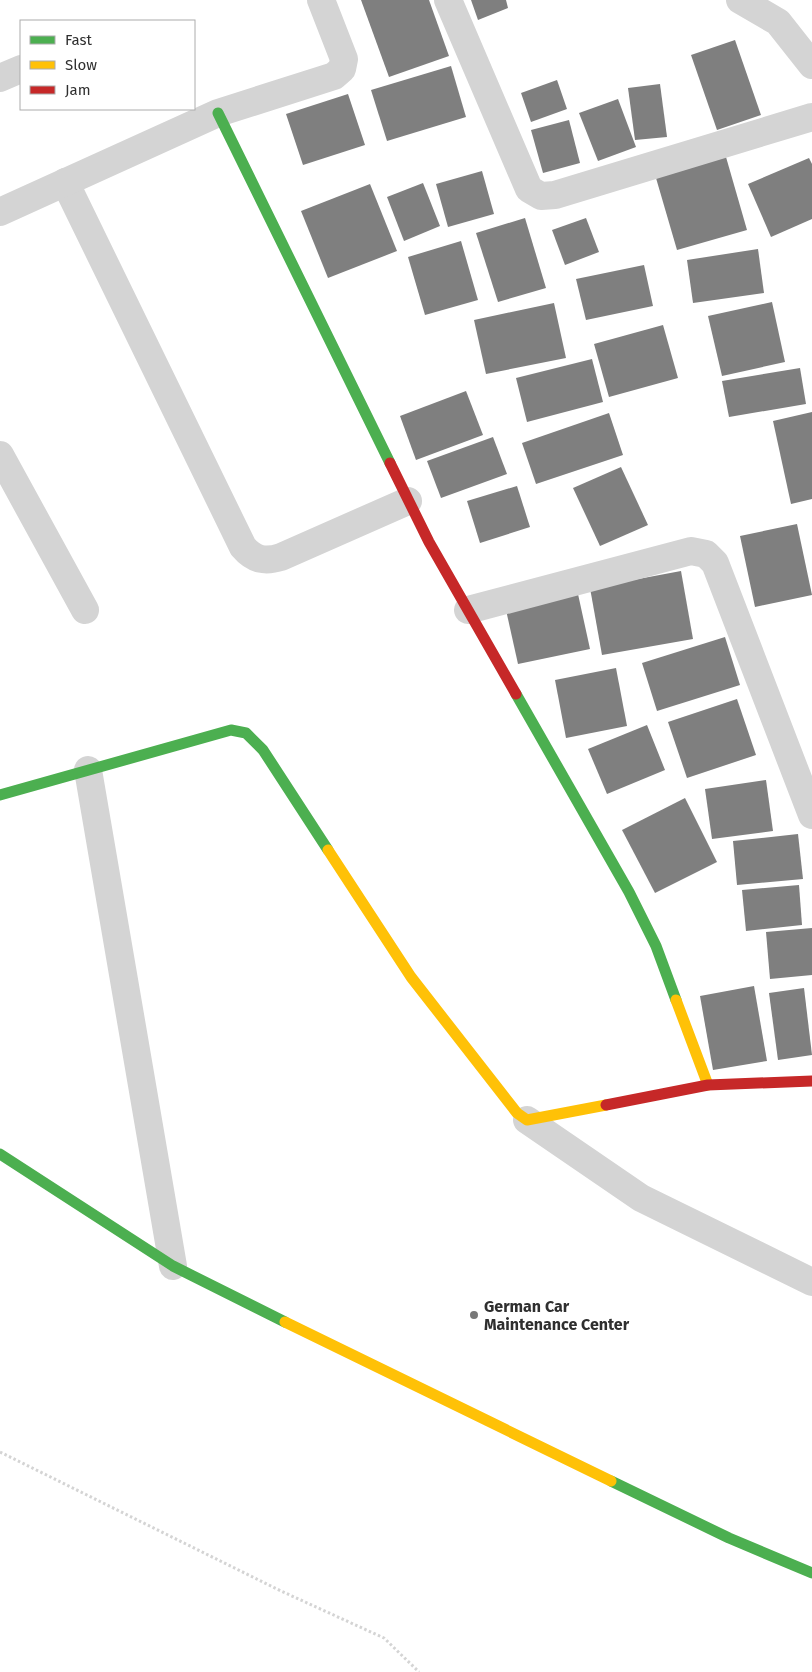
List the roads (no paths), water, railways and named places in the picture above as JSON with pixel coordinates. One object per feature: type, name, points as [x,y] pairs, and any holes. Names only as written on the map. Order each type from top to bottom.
[{"type":"street","points":[[0,212],[218,113],[334,76],[342,69],[344,59],[321,0]]},
{"type":"street","points":[[448,0],[529,189],[541,196],[555,195],[812,117]]},
{"type":"street","points":[[740,0],[778,22],[812,65]]},
{"type":"street","points":[[0,78],[20,69]]},
{"type":"street","points":[[218,113],[429,542],[629,892],[656,946],[708,1085]]},
{"type":"street","points":[[65,182],[243,547],[250,555],[259,560],[281,557],[408,501]]},
{"type":"street","points":[[0,456],[84,610]]},
{"type":"street","points":[[468,610],[691,551],[706,554],[714,564],[812,816]]},
{"type":"street","points":[[0,795],[231,730],[243,730],[264,750],[411,977],[517,1113],[641,1198],[812,1282]]},
{"type":"street","points":[[88,770],[173,1266]]},
{"type":"street","points":[[527,1120],[708,1085],[812,1081]]},
{"type":"street","points":[[0,1154],[173,1266],[396,1378],[711,1529],[812,1573]]},
{"type":"place","name":"German Car Maintenance Center","points":[[474,1315]]}]
